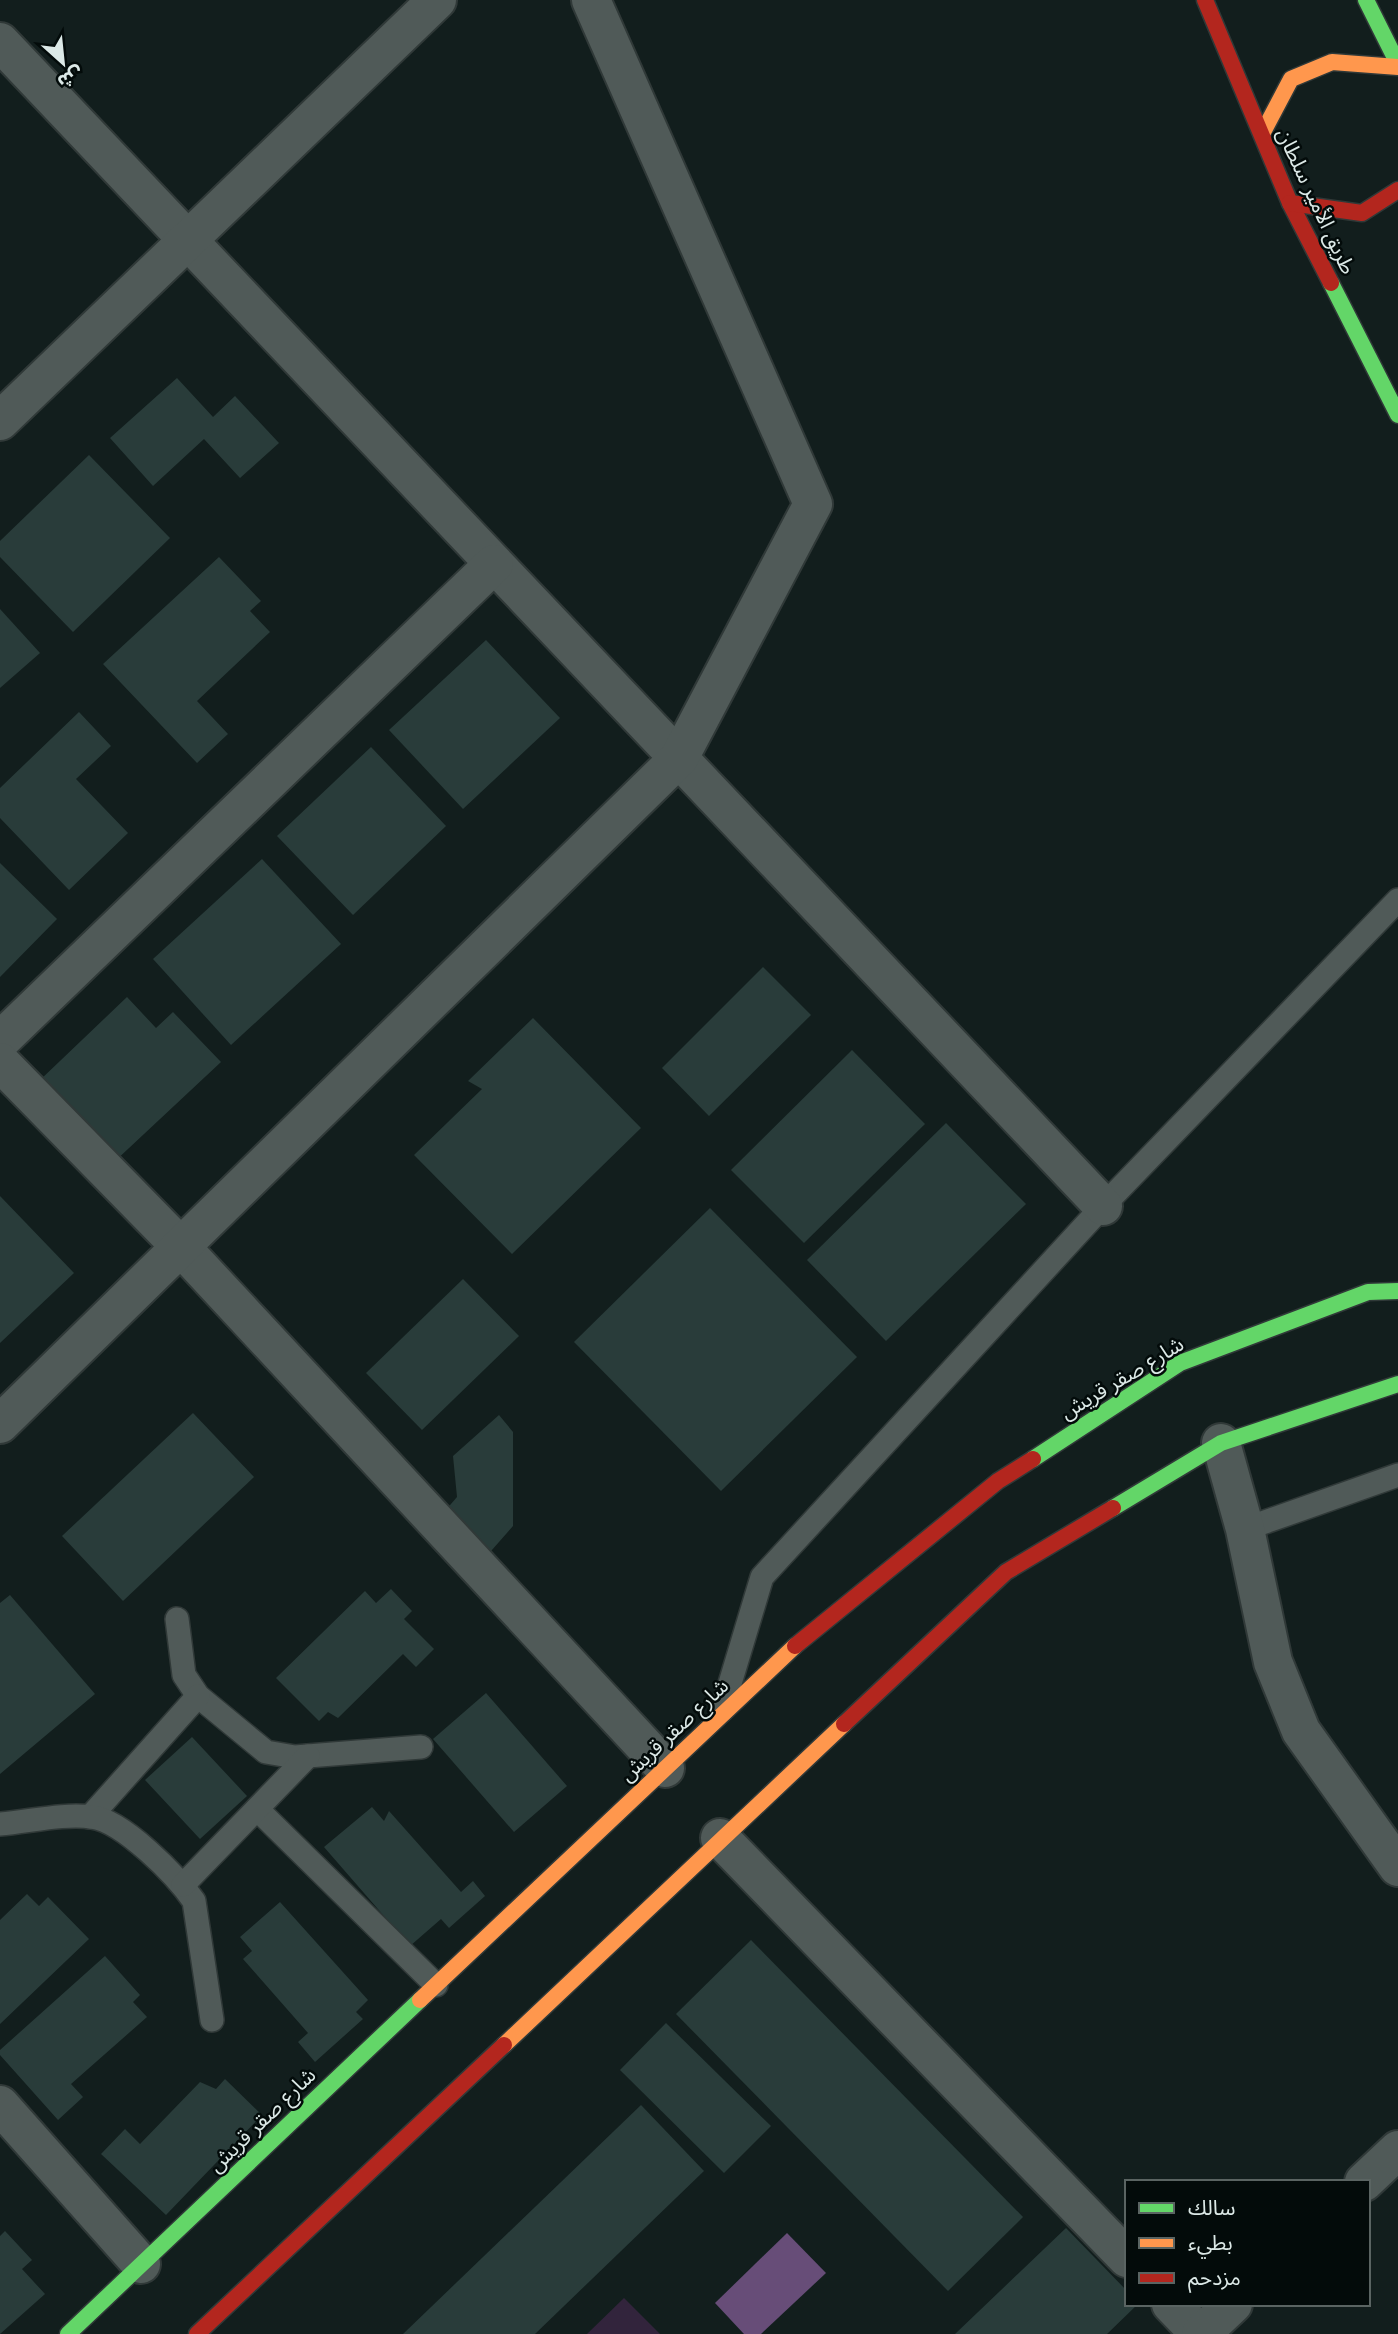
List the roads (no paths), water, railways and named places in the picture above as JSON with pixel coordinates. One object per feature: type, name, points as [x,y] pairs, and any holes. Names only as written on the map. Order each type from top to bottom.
[{"type":"street","points":[[0,421],[438,0]]},
{"type":"street","points":[[0,1424],[678,758],[813,503],[591,0]]},
{"type":"street","name":"طريق الأمير سلطان","points":[[1205,0],[1290,203],[1398,415]]},
{"type":"street","points":[[1262,134],[1291,79],[1332,62],[1398,65],[1366,0]]},
{"type":"street","points":[[0,42],[1103,1206]]},
{"type":"street","points":[[1290,203],[1362,212],[1398,190]]},
{"type":"street","points":[[0,1041],[494,564]]},
{"type":"street","points":[[0,1062],[181,1247],[665,1768]]},
{"type":"street","name":"شارع صقر قريش","points":[[68,2334],[803,1637],[998,1481],[1180,1363],[1368,1293],[1398,1291]]},
{"type":"street","points":[[204,2332],[720,1838],[1006,1572],[1221,1443],[1398,1384]]},
{"type":"street","points":[[1221,1443],[1245,1529],[1273,1662],[1301,1731],[1398,1867]]},
{"type":"street","points":[[720,1838],[1125,2256]]},
{"type":"street","points":[[0,2105],[141,2264]]},
{"type":"street","points":[[1366,2180],[1398,2151]]},
{"type":"street","points":[[1173,2306],[1200,2334],[1231,2306]]},
{"type":"lane","points":[[720,1716],[762,1577],[1103,1206],[1398,900]]},
{"type":"lane","points":[[1245,1529],[1398,1475]]},
{"type":"lane","points":[[177,1619],[184,1675],[198,1696],[267,1752],[308,1756],[421,1746]]},
{"type":"lane","points":[[90,1817],[198,1696]]},
{"type":"lane","points":[[183,1885],[308,1756]]},
{"type":"lane","points":[[257,1809],[436,1985]]},
{"type":"lane","points":[[0,1824],[90,1817],[112,1822],[183,1885],[194,1901],[212,2020]]}]
